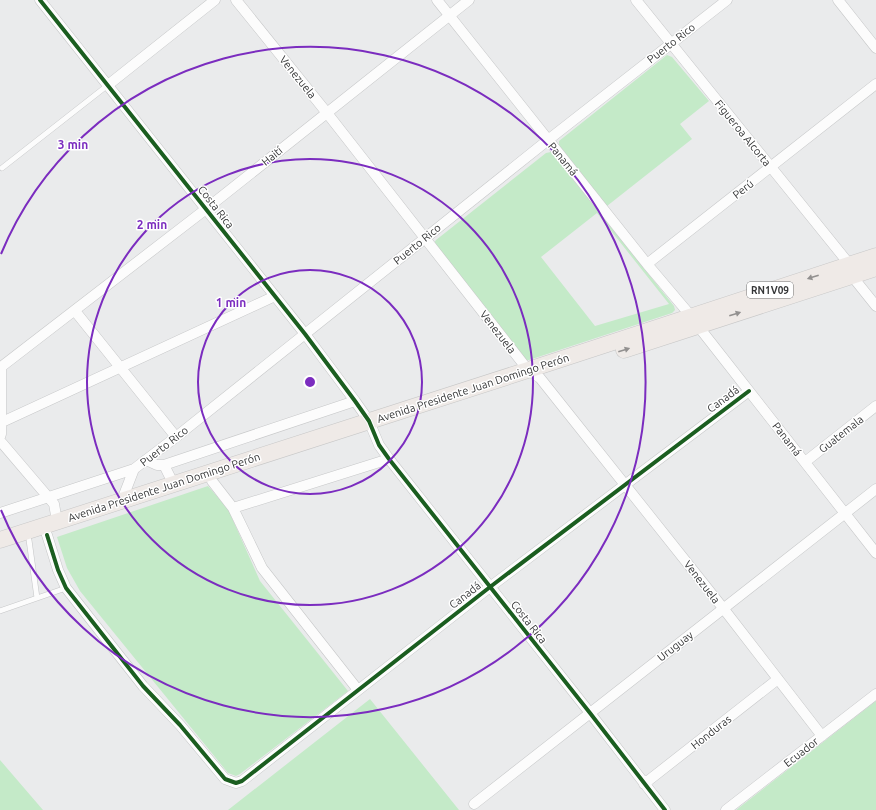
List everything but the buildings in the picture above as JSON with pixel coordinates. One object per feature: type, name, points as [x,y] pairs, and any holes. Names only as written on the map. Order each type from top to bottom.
[{"type":"main road","name":"Avenida Presidente Juan Domingo Perón","points":[[0,550],[212,481],[371,426],[851,270],[876,256]]},
{"type":"main road","name":"Avenida Presidente Juan Domingo Perón","points":[[851,270],[876,268]]},
{"type":"main road","name":"Avenida Presidente Juan Domingo Perón","points":[[0,540],[173,483],[371,426]]},
{"type":"street","name":"Costa Rica","points":[[40,0],[305,334],[355,401],[371,426],[379,445],[389,459],[665,810]]},
{"type":"street","points":[[108,85],[214,0]]},
{"type":"street","name":"Venezuela","points":[[236,0],[534,374],[625,484],[822,736]]},
{"type":"street","name":"Panamá","points":[[437,0],[647,264],[695,321],[876,553]]},
{"type":"street","name":"Haití","points":[[1,423],[1,367],[206,209],[469,0]]},
{"type":"street","name":"Figueroa Alcorta","points":[[636,0],[851,270],[876,306]]},
{"type":"street","name":"Puerto Rico","points":[[122,500],[134,469],[548,140],[727,0]]},
{"type":"street","points":[[838,0],[876,48]]},
{"type":"street","name":"Perú","points":[[647,264],[876,84]]},
{"type":"street","points":[[57,521],[54,504],[1,441],[1,423],[275,296]]},
{"type":"street","points":[[75,311],[176,437]]},
{"type":"street","name":"Canadá","points":[[66,588],[143,686],[180,725],[225,779],[236,783],[242,781],[490,587],[749,391]]},
{"type":"street","points":[[146,460],[157,465],[164,465],[355,401]]},
{"type":"street","name":"Guatemala","points":[[805,462],[876,406]]},
{"type":"street","points":[[233,508],[389,459]]},
{"type":"street","points":[[164,465],[173,483]]},
{"type":"street","points":[[0,514],[134,469]]},
{"type":"street","points":[[212,481],[233,508],[262,568],[358,690]]},
{"type":"street","name":"Uruguay","points":[[474,804],[876,489]]},
{"type":"street","points":[[47,535],[58,570],[66,588]]},
{"type":"street","name":"Honduras","points":[[644,784],[778,679]]},
{"type":"street","name":"Ecuador","points":[[726,810],[876,694]]},
{"type":"lane","points":[[2,168],[108,85]]},
{"type":"lane","points":[[29,540],[37,598]]},
{"type":"lane","points":[[0,611],[66,588]]},
{"type":"green space","points":[[667,55],[672,57],[709,101],[680,124],[692,139],[607,206],[559,145],[559,141]]},
{"type":"green space","points":[[551,152],[674,306],[675,310],[672,313],[529,360],[525,360],[434,243],[546,153]],"holes":[[[597,213],[669,304],[595,326],[541,257]]]},
{"type":"green space","points":[[208,486],[228,509],[260,581],[348,691],[236,776],[228,773],[80,591],[67,568],[57,537]]},
{"type":"green space","points":[[370,699],[459,810],[228,810]]},
{"type":"green space","points":[[876,701],[876,810],[736,810]]},
{"type":"green space","points":[[0,760],[43,810],[0,810]]},
{"type":"cycle path","points":[[40,0],[305,334],[369,421],[379,445],[389,459],[665,810]]},
{"type":"cycle path","points":[[47,535],[58,570],[66,588],[143,686],[180,725],[225,779],[236,783],[242,781],[490,587],[749,391]]}]
